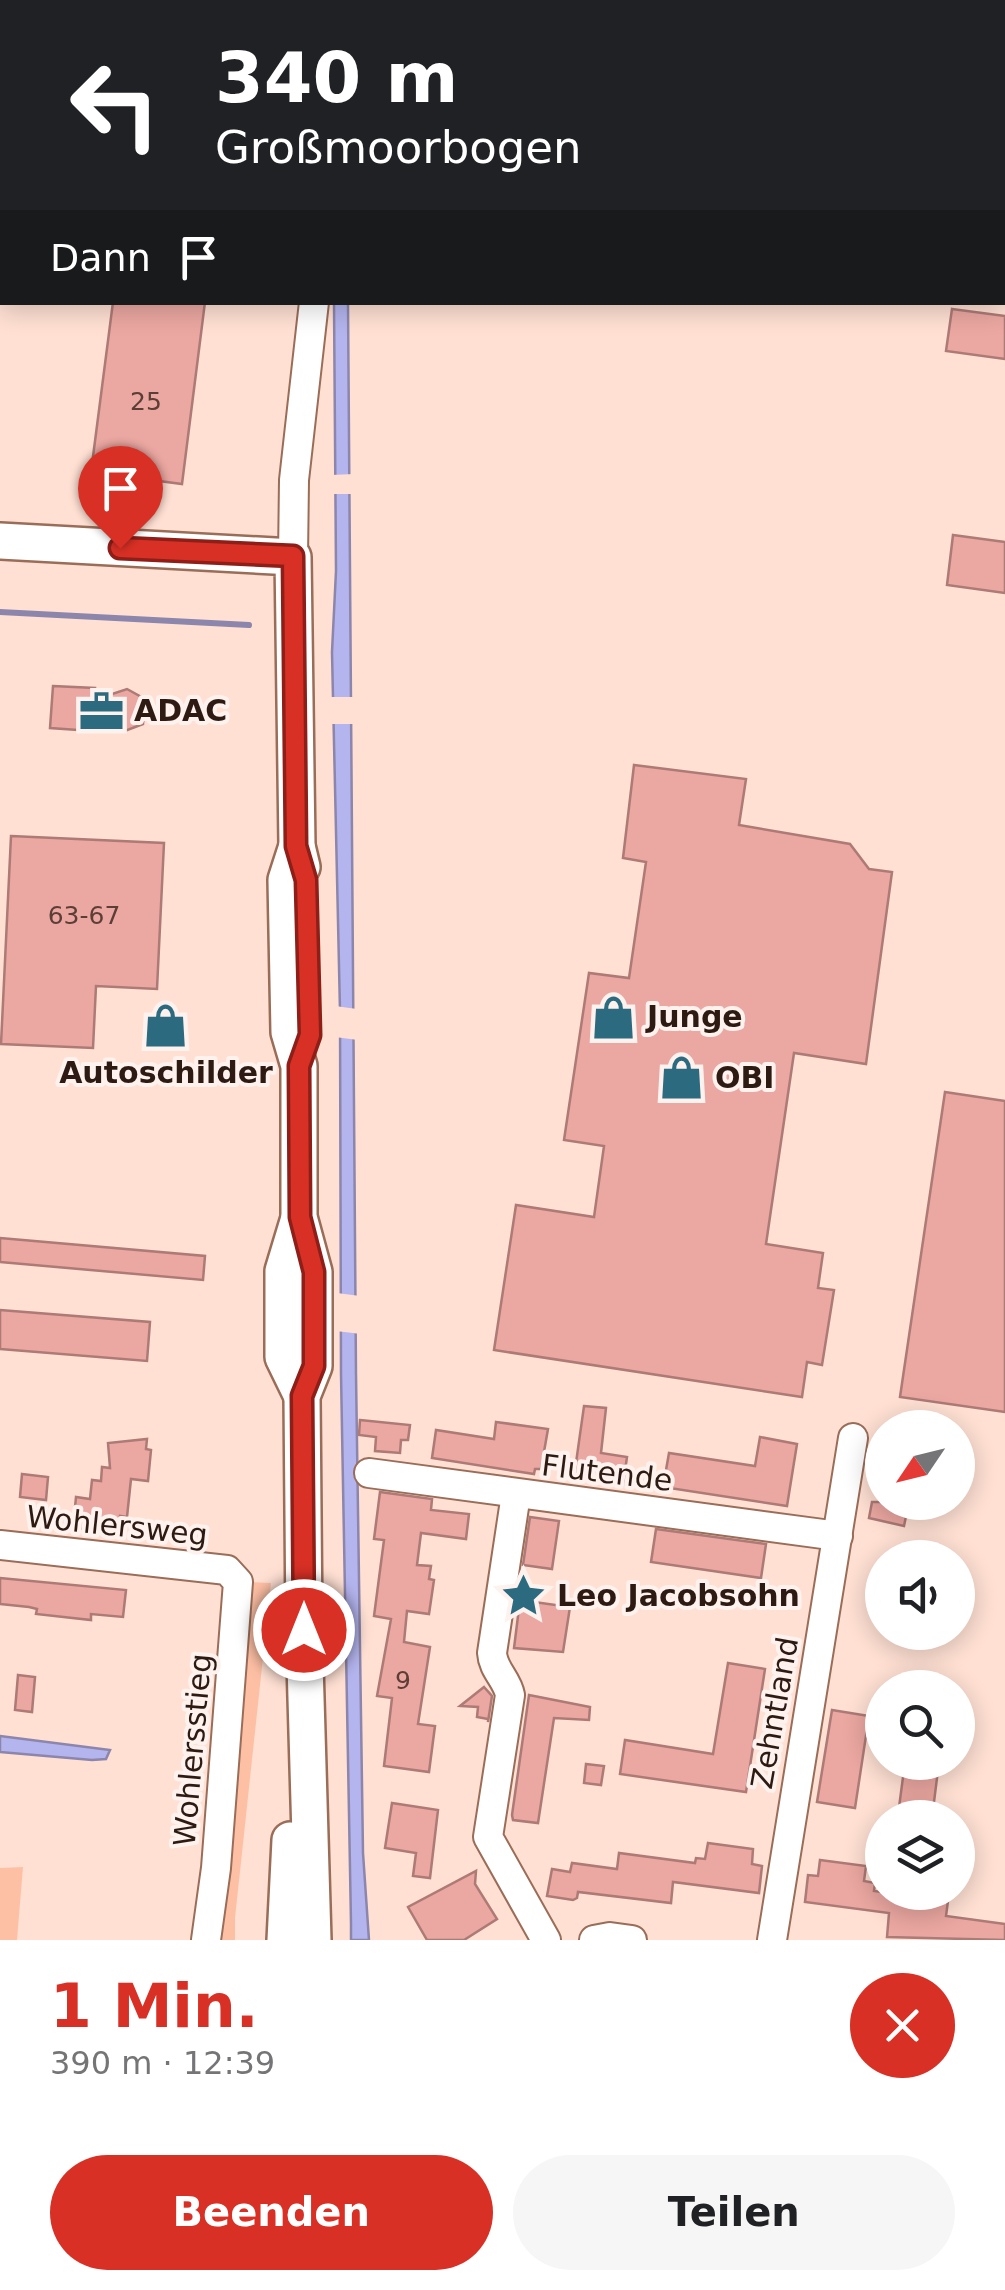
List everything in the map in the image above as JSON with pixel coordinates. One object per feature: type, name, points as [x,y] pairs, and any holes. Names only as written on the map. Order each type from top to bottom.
[{"type":"main road","points":[[0,541],[293,556],[296,846],[306,880],[299,1006],[289,1032],[299,1066],[300,1217],[314,1272],[314,1366],[302,1396],[313,1940]]},
{"type":"main road","points":[[300,1217],[282,1271],[283,1358],[302,1396]]},
{"type":"main road","points":[[284,1940],[304,1630]]},
{"type":"street","points":[[293,556],[294,480],[314,305]]},
{"type":"street","name":"Zehntland","points":[[772,1940],[853,1438]]},
{"type":"street","name":"Flutende","points":[[369,1472],[838,1536]]},
{"type":"street","points":[[516,1494],[492,1653],[494,1668],[510,1695],[488,1838],[546,1940]]},
{"type":"street","name":"Wohlersweg","points":[[0,1545],[227,1570]]},
{"type":"street","name":"Wohlersstieg","points":[[206,1940],[240,1590],[227,1570]]},
{"type":"street","points":[[594,1940],[632,1940]]},
{"type":"shaded area","points":[[250,1582],[271,1583],[235,1940],[216,1940]]},
{"type":"shaded area","points":[[23,1867],[17,1940],[0,1940],[0,1868]]},
{"type":"water","points":[[334,305],[348,305],[356,1374],[363,1853],[369,1940],[351,1940],[332,652],[336,571]]},
{"type":"water","points":[[0,1736],[110,1750],[106,1759],[92,1760],[0,1752]]},
{"type":"pier","points":[[354,474],[354,494],[331,494],[331,475]]},
{"type":"pier","points":[[328,697],[354,697],[354,724],[329,724]]},
{"type":"pier","points":[[335,1006],[357,1009],[358,1040],[335,1037]]},
{"type":"pier","points":[[337,1293],[360,1296],[361,1334],[336,1331]]},
{"type":"building","points":[[113,305],[205,305],[182,484],[91,472]]},
{"type":"building","points":[[952,309],[1005,316],[1005,359],[946,351]]},
{"type":"building","points":[[953,535],[1005,542],[1005,593],[947,585]]},
{"type":"building","name":"ADAC","points":[[53,686],[95,688],[94,700],[127,689],[145,699],[143,724],[125,731],[93,716],[92,731],[50,728]]},
{"type":"building","name":"OBI","points":[[634,765],[746,779],[739,825],[850,844],[869,869],[892,872],[866,1064],[794,1053],[766,1244],[823,1253],[818,1288],[834,1290],[822,1365],[807,1362],[802,1397],[494,1350],[516,1205],[594,1217],[604,1146],[564,1140],[589,973],[629,978],[646,862],[623,858]]},
{"type":"building","points":[[11,836],[164,843],[157,989],[96,986],[93,1048],[1,1044]]},
{"type":"building","points":[[945,1092],[1005,1101],[1005,1412],[900,1397]]},
{"type":"building","points":[[0,1238],[205,1256],[203,1280],[0,1262]]},
{"type":"building","points":[[0,1310],[150,1322],[147,1361],[0,1349]]},
{"type":"building","points":[[584,1406],[606,1408],[601,1453],[627,1457],[623,1485],[574,1477]]},
{"type":"building","points":[[360,1420],[410,1425],[408,1440],[401,1440],[400,1453],[375,1451],[376,1437],[359,1435]]},
{"type":"building","points":[[496,1422],[548,1429],[541,1469],[535,1469],[534,1474],[432,1458],[436,1430],[494,1439]]},
{"type":"building","points":[[760,1437],[797,1444],[787,1506],[663,1487],[669,1453],[755,1466]]},
{"type":"building","points":[[147,1439],[146,1449],[151,1450],[148,1481],[131,1479],[127,1517],[120,1516],[118,1532],[73,1528],[76,1497],[90,1499],[92,1480],[101,1481],[102,1467],[110,1468],[108,1443]]},
{"type":"building","points":[[22,1474],[48,1477],[46,1500],[20,1497]]},
{"type":"building","points":[[380,1492],[432,1499],[431,1510],[469,1514],[466,1539],[421,1533],[417,1565],[431,1566],[429,1579],[434,1580],[429,1614],[407,1611],[404,1642],[430,1647],[418,1724],[435,1726],[429,1772],[384,1766],[392,1698],[377,1696],[391,1619],[374,1616],[384,1540],[374,1539]]},
{"type":"building","points":[[530,1517],[559,1521],[552,1569],[523,1565]]},
{"type":"building","points":[[878,1520],[905,1520],[904,1526]]},
{"type":"building","points":[[656,1529],[766,1544],[761,1578],[651,1562]]},
{"type":"building","points":[[0,1578],[126,1590],[123,1617],[91,1614],[91,1620],[36,1614],[37,1609],[0,1604]]},
{"type":"building","points":[[520,1600],[570,1607],[563,1652],[514,1648]]},
{"type":"building","points":[[728,1663],[765,1669],[746,1792],[620,1774],[625,1740],[713,1754]]},
{"type":"building","points":[[18,1675],[35,1677],[32,1712],[15,1710]]},
{"type":"building","points":[[484,1687],[492,1696],[488,1722],[477,1717],[478,1707],[460,1706]]},
{"type":"building","points":[[529,1695],[590,1707],[589,1720],[554,1718],[538,1823],[513,1820],[512,1815]]},
{"type":"building","points":[[832,1710],[865,1715],[855,1808],[817,1802]]},
{"type":"building","points":[[586,1764],[604,1766],[601,1785],[584,1783]]},
{"type":"building","points":[[903,1780],[937,1780],[934,1800],[900,1800]]},
{"type":"building","points":[[392,1803],[438,1810],[430,1878],[413,1876],[416,1853],[385,1848]]},
{"type":"building","points":[[708,1843],[753,1849],[752,1864],[762,1866],[759,1893],[673,1882],[671,1903],[578,1892],[573,1900],[547,1896],[552,1869],[570,1872],[572,1863],[617,1869],[619,1853],[695,1863],[696,1858],[705,1859]]},
{"type":"building","points":[[820,1860],[865,1866],[865,1910],[805,1902],[808,1875],[818,1876]]},
{"type":"building","points":[[476,1871],[475,1884],[497,1919],[464,1940],[427,1940],[408,1907]]},
{"type":"building","points":[[866,1910],[947,1910],[946,1916],[1005,1924],[1005,1940],[887,1937],[889,1913]]},
{"type":"waterway","points":[[0,612],[249,625]]},
{"type":"place","name":"ADAC","points":[[101,711]]},
{"type":"place","name":"Junge","points":[[614,1017]]},
{"type":"place","name":"Autoschilder","points":[[166,1026]]},
{"type":"place","name":"OBI","points":[[682,1078]]},
{"type":"place","name":"Leo Jacobsohn","points":[[524,1596]]},
{"type":"route","points":[[120,548],[293,556],[296,846],[306,880],[310,1035],[299,1066],[300,1217],[314,1272],[314,1366],[302,1396],[304,1630]]}]
